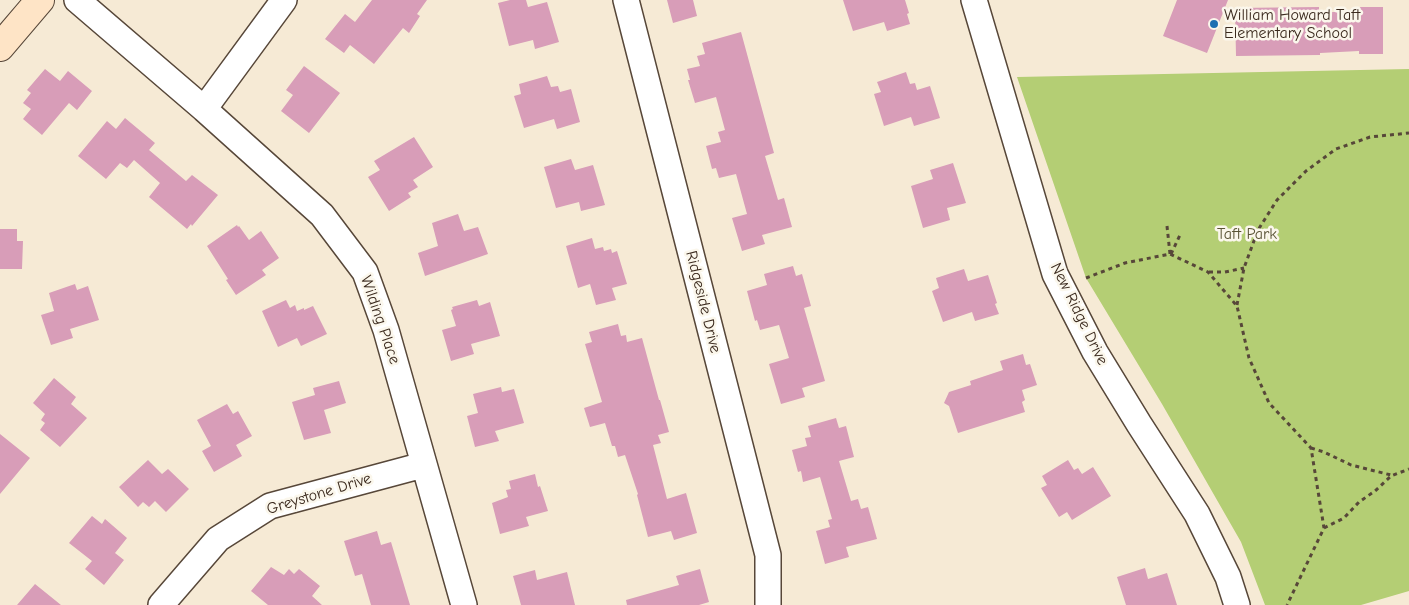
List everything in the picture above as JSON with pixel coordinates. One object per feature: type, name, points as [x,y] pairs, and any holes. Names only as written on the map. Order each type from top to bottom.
[{"type":"main road","points":[[0,47],[40,0]]},
{"type":"street","name":"Wilding Place","points":[[77,0],[204,109],[322,215],[365,272],[386,330],[464,605]]},
{"type":"street","points":[[204,109],[284,0]]},
{"type":"street","name":"Ridgeside Drive","points":[[626,0],[768,556],[768,605]]},
{"type":"street","name":"New Ridge Drive","points":[[974,0],[1055,274],[1095,352],[1197,514],[1228,577],[1237,605]]},
{"type":"street","name":"Greystone Drive","points":[[162,605],[218,539],[270,506],[423,465]]},
{"type":"path","points":[[1391,476],[1351,465],[1311,448],[1269,403],[1250,358],[1237,306],[1244,268],[1258,230],[1277,200],[1306,171],[1336,149],[1370,137],[1409,133]]},
{"type":"path","points":[[1167,226],[1170,254]]},
{"type":"path","points":[[1170,254],[1180,236]]},
{"type":"path","points":[[1086,278],[1125,263],[1170,254],[1208,272],[1237,306]]},
{"type":"path","points":[[1208,272],[1225,272],[1244,268]]},
{"type":"path","points":[[1287,605],[1324,528],[1311,448]]},
{"type":"path","points":[[1324,528],[1344,518],[1359,502],[1375,491],[1391,476],[1409,470]]},
{"type":"green space","name":"Taft Park","points":[[1409,69],[1409,591],[1361,605],[1265,605],[1241,542],[1162,404],[1086,278],[1017,77]]},
{"type":"building","points":[[372,0],[427,0],[417,14],[420,16],[409,33],[403,28],[374,64],[350,45],[344,53],[325,39],[345,14],[355,22]]},
{"type":"building","points":[[510,0],[526,0],[528,7],[547,2],[559,42],[535,49],[533,40],[509,46],[498,3]]},
{"type":"building","points":[[667,0],[693,0],[697,16],[673,23]]},
{"type":"building","points":[[843,0],[905,0],[910,24],[887,31],[884,22],[853,31]]},
{"type":"building","points":[[1177,0],[1228,0],[1207,53],[1163,36]]},
{"type":"building","points":[[1319,7],[1319,12],[1359,12],[1359,7],[1383,7],[1383,54],[1359,54],[1359,51],[1320,53],[1320,55],[1236,56],[1235,8]]},
{"type":"building","points":[[741,32],[774,153],[765,156],[778,200],[784,198],[792,227],[762,235],[765,244],[742,251],[732,218],[747,214],[736,174],[719,178],[716,168],[712,169],[706,146],[721,142],[718,132],[725,130],[716,97],[695,103],[688,80],[690,80],[687,69],[700,66],[697,56],[705,54],[702,43]]},
{"type":"building","points":[[304,66],[340,93],[309,133],[281,111],[293,95],[286,90]]},
{"type":"building","points":[[45,69],[60,81],[68,71],[92,91],[77,110],[69,103],[42,135],[23,119],[31,109],[23,103],[31,93],[27,90]]},
{"type":"building","points":[[906,72],[910,84],[915,83],[917,90],[930,86],[940,118],[914,126],[911,117],[884,126],[874,94],[881,92],[877,82]]},
{"type":"building","points":[[547,76],[551,87],[558,86],[560,92],[571,89],[580,122],[557,129],[554,119],[524,128],[514,96],[521,94],[519,84]]},
{"type":"building","points":[[125,118],[155,143],[149,150],[186,181],[192,175],[218,195],[192,226],[191,224],[187,229],[149,197],[160,183],[134,160],[127,168],[120,163],[106,179],[78,156],[107,121],[116,129]]},
{"type":"building","points":[[414,137],[433,167],[413,180],[418,187],[408,193],[411,197],[389,211],[368,177],[380,170],[374,161]]},
{"type":"building","points":[[571,159],[575,170],[593,165],[605,205],[581,211],[579,202],[556,208],[544,167]]},
{"type":"building","points":[[953,163],[966,203],[947,208],[950,220],[923,228],[911,186],[933,179],[930,170]]},
{"type":"building","points":[[458,214],[464,231],[478,227],[488,254],[425,276],[418,253],[438,246],[432,223]]},
{"type":"building","points":[[237,225],[249,240],[261,231],[279,258],[262,270],[266,275],[236,295],[207,246]]},
{"type":"building","points":[[0,229],[17,229],[17,241],[23,241],[22,269],[0,269]]},
{"type":"building","points":[[592,238],[595,249],[603,247],[604,251],[611,249],[612,253],[617,251],[627,284],[612,288],[616,300],[596,305],[590,284],[578,288],[566,246]]},
{"type":"building","points":[[793,266],[796,276],[802,274],[811,306],[804,308],[825,381],[802,388],[805,397],[781,404],[769,364],[789,358],[779,325],[760,330],[757,320],[755,321],[747,291],[767,285],[764,274]]},
{"type":"building","points":[[964,269],[968,281],[988,275],[999,314],[975,321],[972,312],[943,322],[932,291],[939,288],[936,278]]},
{"type":"building","points":[[75,284],[77,290],[88,286],[99,320],[70,329],[73,338],[51,345],[41,315],[54,311],[49,293]]},
{"type":"building","points":[[286,300],[290,308],[295,305],[297,311],[313,306],[327,334],[301,346],[297,338],[278,347],[262,311]]},
{"type":"building","points":[[477,300],[479,306],[490,302],[500,336],[471,344],[474,354],[451,361],[442,330],[456,326],[451,310],[453,309],[452,307]]},
{"type":"building","points":[[618,324],[621,336],[626,335],[627,342],[642,338],[669,432],[658,435],[661,443],[653,445],[667,499],[686,493],[697,533],[674,540],[671,531],[648,537],[638,494],[625,455],[618,457],[615,446],[612,446],[605,423],[590,427],[584,408],[602,402],[585,344],[592,342],[589,332]]},
{"type":"building","points":[[1023,354],[1026,365],[1030,364],[1037,385],[1022,390],[1025,400],[1022,402],[1025,412],[958,433],[949,406],[944,403],[949,392],[971,385],[970,381],[1003,370],[1000,361]]},
{"type":"building","points":[[54,378],[76,397],[71,404],[87,418],[60,447],[40,430],[45,423],[41,420],[45,414],[33,403]]},
{"type":"building","points":[[339,381],[346,403],[324,410],[331,433],[304,440],[292,402],[315,395],[313,388]]},
{"type":"building","points":[[501,387],[502,392],[514,389],[524,423],[495,431],[499,441],[475,447],[467,416],[478,413],[473,394]]},
{"type":"building","points":[[227,404],[233,414],[238,411],[252,436],[236,445],[242,456],[214,472],[202,451],[211,446],[197,420]]},
{"type":"building","points":[[836,418],[839,428],[846,426],[854,457],[839,461],[851,501],[858,499],[861,509],[868,507],[877,539],[846,547],[849,557],[825,564],[816,531],[830,527],[828,520],[832,519],[820,477],[803,482],[801,471],[798,472],[792,450],[807,446],[805,438],[811,437],[808,426]]},
{"type":"building","points":[[0,434],[30,458],[0,494]]},
{"type":"building","points":[[148,460],[162,474],[168,469],[189,489],[166,512],[155,501],[149,507],[143,502],[138,507],[119,487]]},
{"type":"building","points":[[1068,460],[1074,470],[1078,468],[1082,474],[1093,467],[1111,496],[1072,520],[1067,512],[1059,517],[1041,488],[1047,485],[1042,476]]},
{"type":"building","points":[[535,474],[548,511],[526,517],[529,526],[500,534],[492,503],[508,497],[506,490],[511,489],[509,481]]},
{"type":"building","points":[[92,516],[102,524],[105,519],[127,538],[115,553],[124,560],[104,585],[85,569],[92,561],[69,543]]},
{"type":"building","points":[[377,531],[381,545],[391,542],[410,605],[371,605],[362,574],[355,576],[344,541]]},
{"type":"building","points":[[271,567],[284,575],[289,569],[294,574],[299,569],[320,586],[312,596],[322,605],[268,605],[251,591]]},
{"type":"building","points":[[1145,568],[1148,579],[1167,573],[1177,605],[1126,605],[1117,577]]},
{"type":"building","points":[[700,569],[709,602],[699,605],[627,605],[626,600],[679,585],[676,576]]},
{"type":"building","points":[[535,570],[537,580],[567,572],[575,605],[521,605],[513,576]]},
{"type":"building","points":[[35,584],[61,605],[17,605]]},
{"type":"place","name":"William Howard Taft Elementary School","points":[[1214,24]]}]
